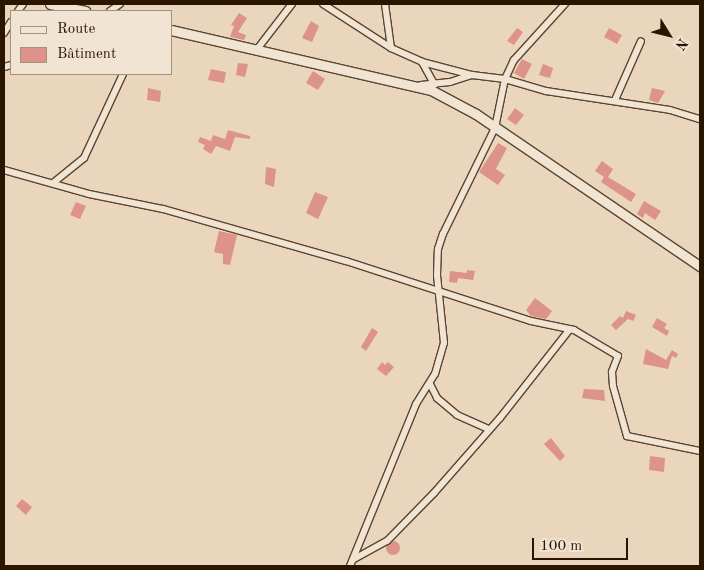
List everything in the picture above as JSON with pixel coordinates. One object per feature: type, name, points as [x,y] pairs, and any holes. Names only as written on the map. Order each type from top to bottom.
[{"type":"street","points":[[50,4],[80,10]]},
{"type":"street","points":[[258,48],[292,4]]},
{"type":"street","points":[[323,4],[391,48],[422,62],[472,75],[505,79],[546,92],[615,100],[700,119]]},
{"type":"street","points":[[385,4],[391,48]]},
{"type":"street","points":[[350,566],[416,404],[430,384],[444,343],[438,290],[438,249],[443,234],[495,128],[505,79],[514,60],[565,4]]},
{"type":"street","points":[[172,30],[258,48],[415,85],[452,100],[700,266]]},
{"type":"street","points":[[615,100],[641,41]]},
{"type":"street","points":[[422,62],[435,85]]},
{"type":"street","points":[[53,183],[84,158],[123,75]]},
{"type":"street","points":[[415,85],[435,85],[472,75]]},
{"type":"street","points":[[4,170],[89,194],[163,209],[438,290],[531,321],[570,329],[618,356],[612,372],[613,386],[627,436],[700,451]]},
{"type":"street","points":[[354,559],[387,541],[489,429],[570,329]]},
{"type":"street","points":[[430,384],[437,398],[458,415],[489,429]]},
{"type":"building","points":[[239,13],[247,18],[238,32],[246,35],[244,40],[230,37],[234,26],[231,25]]},
{"type":"building","points":[[311,21],[319,26],[312,42],[302,38]]},
{"type":"building","points":[[517,28],[523,32],[514,45],[507,41]]},
{"type":"building","points":[[609,28],[622,35],[617,44],[604,37]]},
{"type":"building","points":[[522,59],[532,64],[524,79],[514,73]]},
{"type":"building","points":[[238,63],[248,64],[245,77],[236,75]]},
{"type":"building","points":[[543,64],[553,68],[550,78],[539,75]]},
{"type":"building","points":[[211,69],[226,72],[224,83],[208,80]]},
{"type":"building","points":[[313,71],[325,79],[318,90],[306,83]]},
{"type":"building","points":[[148,88],[161,91],[160,102],[147,100]]},
{"type":"building","points":[[652,88],[665,91],[658,103],[649,100]]},
{"type":"building","points":[[515,108],[524,115],[516,125],[507,119]]},
{"type":"building","points":[[228,130],[250,136],[250,139],[235,137],[230,151],[216,146],[211,154],[203,149],[205,145],[198,142],[200,137],[211,141],[213,135],[225,139]]},
{"type":"building","points":[[498,143],[507,148],[496,169],[505,175],[498,185],[479,172]]},
{"type":"building","points":[[602,161],[613,169],[608,177],[636,194],[631,202],[601,182],[604,177],[595,171]]},
{"type":"building","points":[[266,167],[276,169],[274,187],[265,184]]},
{"type":"building","points":[[315,192],[328,197],[318,219],[306,213]]},
{"type":"building","points":[[644,201],[661,211],[655,220],[645,213],[643,218],[637,214]]},
{"type":"building","points":[[76,202],[86,206],[80,219],[70,215]]},
{"type":"building","points":[[219,231],[237,235],[230,265],[223,264],[223,254],[214,252]]},
{"type":"building","points":[[467,270],[475,271],[473,280],[458,278],[457,283],[449,282],[450,271],[467,273]]},
{"type":"building","points":[[535,298],[552,311],[546,319],[531,316],[526,310]]},
{"type":"building","points":[[626,311],[636,315],[633,321],[628,319],[616,330],[611,325],[620,316],[623,318]]},
{"type":"building","points":[[657,318],[667,324],[664,328],[669,331],[667,336],[652,327]]},
{"type":"building","points":[[372,328],[378,332],[366,351],[361,347]]},
{"type":"building","points":[[646,349],[666,360],[672,350],[678,354],[676,358],[672,356],[668,369],[643,364]]},
{"type":"building","points":[[382,362],[385,365],[388,362],[394,367],[386,376],[377,369]]},
{"type":"building","points":[[584,389],[604,390],[605,401],[582,398]]},
{"type":"building","points":[[551,438],[565,456],[560,461],[544,444]]},
{"type":"building","points":[[650,456],[665,458],[664,472],[649,470]]},
{"type":"building","points":[[22,499],[32,507],[26,515],[16,506]]},
{"type":"building","points":[[393,541],[398,543],[400,548],[398,553],[393,555],[388,553],[386,548],[388,543]]}]
